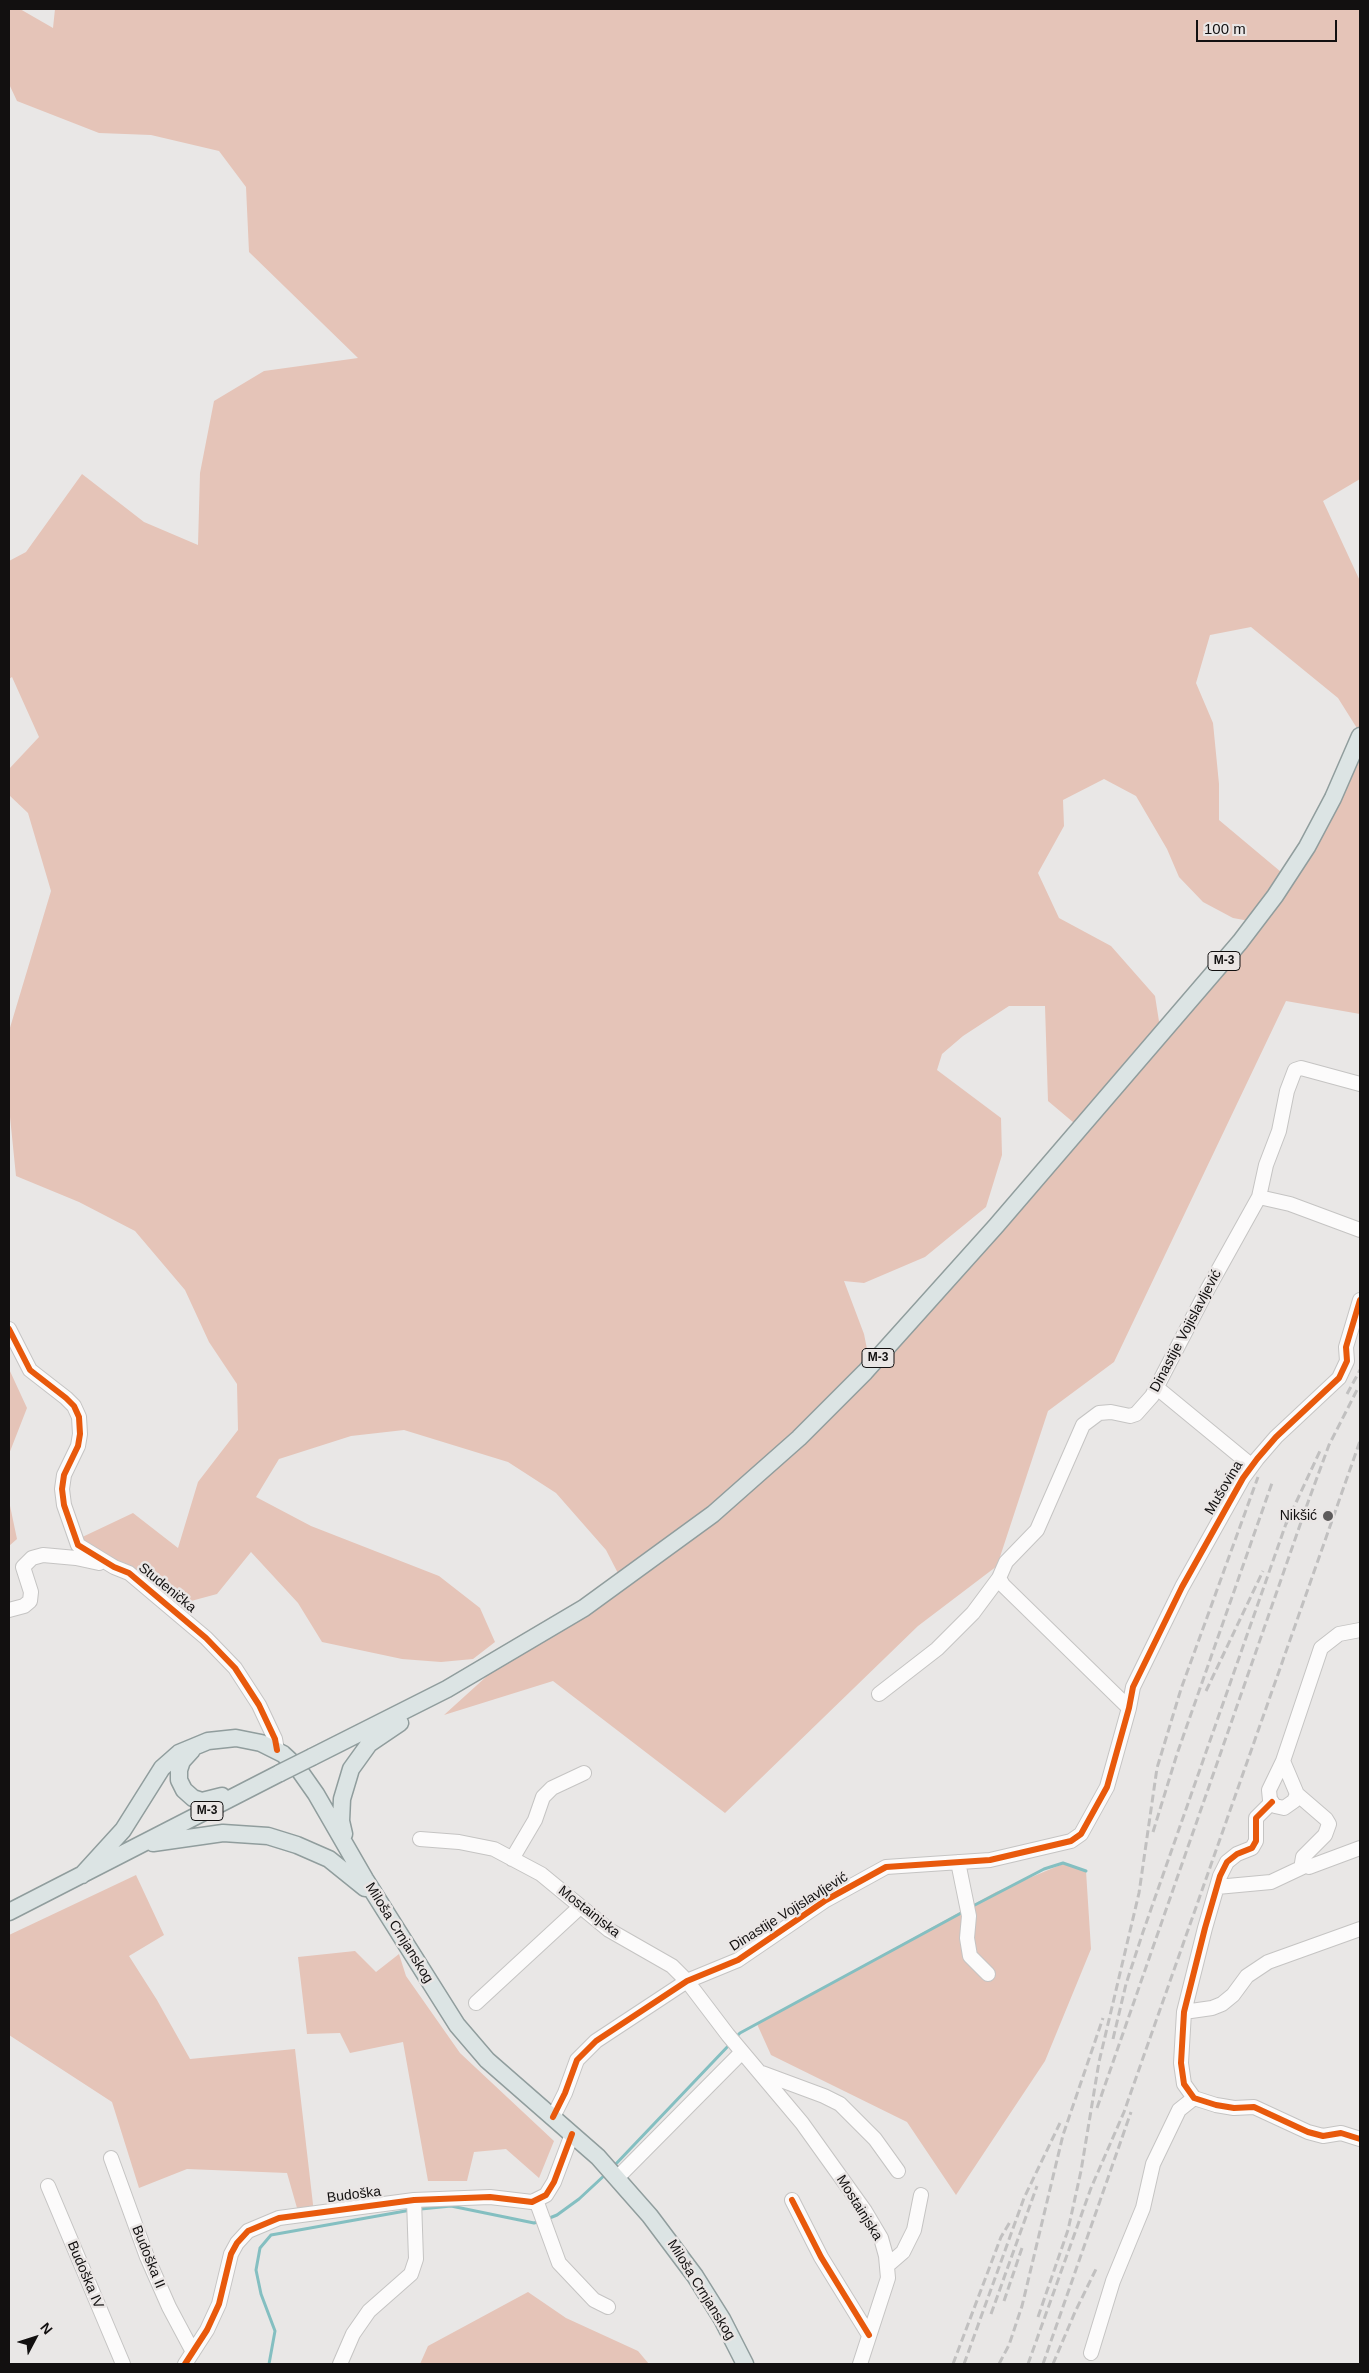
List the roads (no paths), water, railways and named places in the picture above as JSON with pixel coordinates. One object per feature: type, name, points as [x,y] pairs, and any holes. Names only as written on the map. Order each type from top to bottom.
[{"type":"main road","name":"M-3","points":[[9,1912],[431,1697],[560,1623],[627,1578],[742,1490],[789,1448],[854,1384],[1055,1158],[1244,937],[1281,887],[1314,835],[1341,781],[1360,736]]},
{"type":"main road","points":[[329,1859],[342,1858],[347,1847],[341,1809],[344,1787],[351,1769],[369,1744],[411,1716],[431,1697]]},
{"type":"main road","name":"Miloša Crnjanskog","points":[[82,1875],[123,1830],[162,1768],[176,1755],[196,1745],[214,1740],[236,1738],[255,1741],[277,1750],[301,1772],[446,2009],[468,2039],[488,2060],[601,2160],[657,2224],[690,2267],[722,2319],[745,2364]]},
{"type":"main road","points":[[196,1745],[182,1762],[179,1773],[182,1787],[196,1799],[212,1800],[277,1775]]},
{"type":"main road","points":[[141,1845],[216,1833],[243,1833],[280,1839],[329,1859],[361,1884],[390,1917]]},
{"type":"street","name":"Dinastije Vojislavljević","points":[[999,1578],[1006,1562],[1038,1530],[1083,1425],[1099,1414],[1111,1412],[1130,1416],[1136,1414],[1156,1387],[1259,1197],[1266,1164],[1279,1131],[1287,1092],[1294,1070],[1301,1068],[1360,1084]]},
{"type":"street","points":[[1259,1197],[1290,1204],[1360,1230]]},
{"type":"street","name":"Mušovina","points":[[1129,1708],[1132,1687],[1178,1595],[1252,1466],[1276,1438],[1339,1378],[1347,1361],[1346,1347],[1360,1300]]},
{"type":"street","name":"Studenička","points":[[9,1329],[30,1370],[66,1398],[74,1406],[79,1418],[80,1434],[78,1446],[63,1482],[64,1505],[78,1545],[114,1567],[129,1573],[151,1589],[188,1620],[235,1668],[268,1722],[277,1750]]},
{"type":"street","points":[[1156,1387],[1252,1466]]},
{"type":"street","points":[[9,1610],[24,1606],[30,1601],[31,1592],[24,1567],[32,1558],[43,1554],[76,1558],[114,1567]]},
{"type":"street","points":[[879,1694],[937,1650],[974,1613],[999,1578],[1003,1585],[1129,1708]]},
{"type":"street","points":[[1297,1794],[1294,1802],[1284,1808],[1270,1800],[1269,1790],[1283,1761],[1321,1648],[1339,1634],[1360,1630]]},
{"type":"street","name":"Dinastije Vojislavljević","points":[[553,2117],[565,2093],[577,2060],[596,2041],[687,1981],[738,1960],[826,1900],[886,1867],[990,1860],[1071,1841],[1081,1834],[1107,1786],[1129,1708]]},
{"type":"street","points":[[1283,1761],[1297,1794],[1326,1819],[1328,1824],[1325,1834],[1303,1857],[1302,1863],[1305,1866]]},
{"type":"street","points":[[512,1859],[535,1820],[543,1797],[552,1788],[584,1773]]},
{"type":"street","points":[[1272,1802],[1256,1818],[1256,1841],[1252,1848],[1237,1854],[1227,1862],[1217,1887],[1184,2012],[1181,2063],[1184,2084],[1194,2098],[1216,2105],[1234,2108],[1254,2107],[1308,2132],[1322,2136],[1340,2133],[1360,2139]]},
{"type":"street","name":"Mostainjska","points":[[420,1839],[459,1842],[494,1849],[541,1874],[609,1930],[672,1966],[687,1981],[728,2035],[802,2124],[865,2211],[881,2238],[888,2266],[888,2278],[861,2364]]},
{"type":"street","points":[[1217,1887],[1271,1882],[1305,1866],[1309,1867],[1360,1848]]},
{"type":"street","points":[[958,1862],[963,1896],[969,1916],[967,1938],[970,1956],[988,1974]]},
{"type":"street","points":[[476,2003],[580,1907]]},
{"type":"street","points":[[1184,2012],[1212,2008],[1222,2004],[1233,1995],[1247,1976],[1268,1962],[1360,1929]]},
{"type":"street","points":[[615,2176],[741,2051]]},
{"type":"street","points":[[759,2072],[824,2096],[840,2104],[875,2139],[898,2172]]},
{"type":"street","points":[[1091,2353],[1114,2281],[1143,2208],[1153,2164],[1178,2110],[1194,2098]]},
{"type":"street","points":[[572,2134],[554,2182],[538,2205],[559,2263],[594,2300],[608,2307]]},
{"type":"street","name":"Budoška II","points":[[111,2158],[147,2257],[169,2307],[194,2352]]},
{"type":"street","name":"Budoška IV","points":[[48,2186],[123,2364]]},
{"type":"street","points":[[888,2266],[903,2252],[914,2230],[921,2195]]},
{"type":"street","name":"Budoška","points":[[185,2364],[207,2330],[219,2304],[231,2254],[237,2243],[248,2231],[278,2218],[414,2200],[490,2197],[532,2202],[538,2205]]},
{"type":"street","points":[[340,2364],[353,2334],[369,2310],[411,2274],[416,2259],[414,2200]]},
{"type":"street","points":[[792,2200],[821,2257],[869,2335]]},
{"type":"waterway","points":[[971,1907],[1044,1869],[1063,1863],[1086,1871]]},
{"type":"waterway","points":[[735,2038],[740,2033],[963,1912]]},
{"type":"waterway","points":[[613,2167],[731,2043]]},
{"type":"waterway","points":[[547,2219],[557,2215],[579,2199],[607,2173]]},
{"type":"waterway","points":[[421,2209],[451,2206],[534,2223],[541,2221]]},
{"type":"waterway","points":[[269,2364],[275,2331],[261,2294],[256,2270],[260,2248],[271,2235],[411,2210]]},
{"type":"railway","points":[[1347,1394],[1360,1370]]},
{"type":"railway","points":[[1097,2108],[1307,1505],[1329,1445],[1357,1390]]},
{"type":"railway","points":[[1028,2364],[1091,2188],[1124,2112],[1360,1441]]},
{"type":"railway","points":[[1286,1524],[1320,1451]]},
{"type":"railway","points":[[1038,2317],[1068,2230],[1081,2171],[1099,2062],[1139,1893],[1157,1768],[1181,1689],[1258,1477]]},
{"type":"railway","points":[[1153,1832],[1177,1754],[1272,1483]]},
{"type":"railway","points":[[1113,2039],[1126,1984],[1143,1932],[1288,1518]]},
{"type":"railway","points":[[1206,1691],[1263,1571]]},
{"type":"railway","points":[[999,2364],[1009,2345],[1022,2306],[1063,2135],[1103,2018]]},
{"type":"railway","points":[[1043,2364],[1131,2112]]},
{"type":"railway","points":[[964,2364],[1024,2198],[1060,2123]]},
{"type":"railway","points":[[991,2314],[1037,2186]]},
{"type":"railway","points":[[953,2364],[1001,2237],[1010,2222]]},
{"type":"railway","points":[[1004,2301],[1023,2245]]},
{"type":"railway","points":[[1053,2364],[1097,2267]]},
{"type":"place","name":"Nikšić","points":[[1328,1516]]}]
